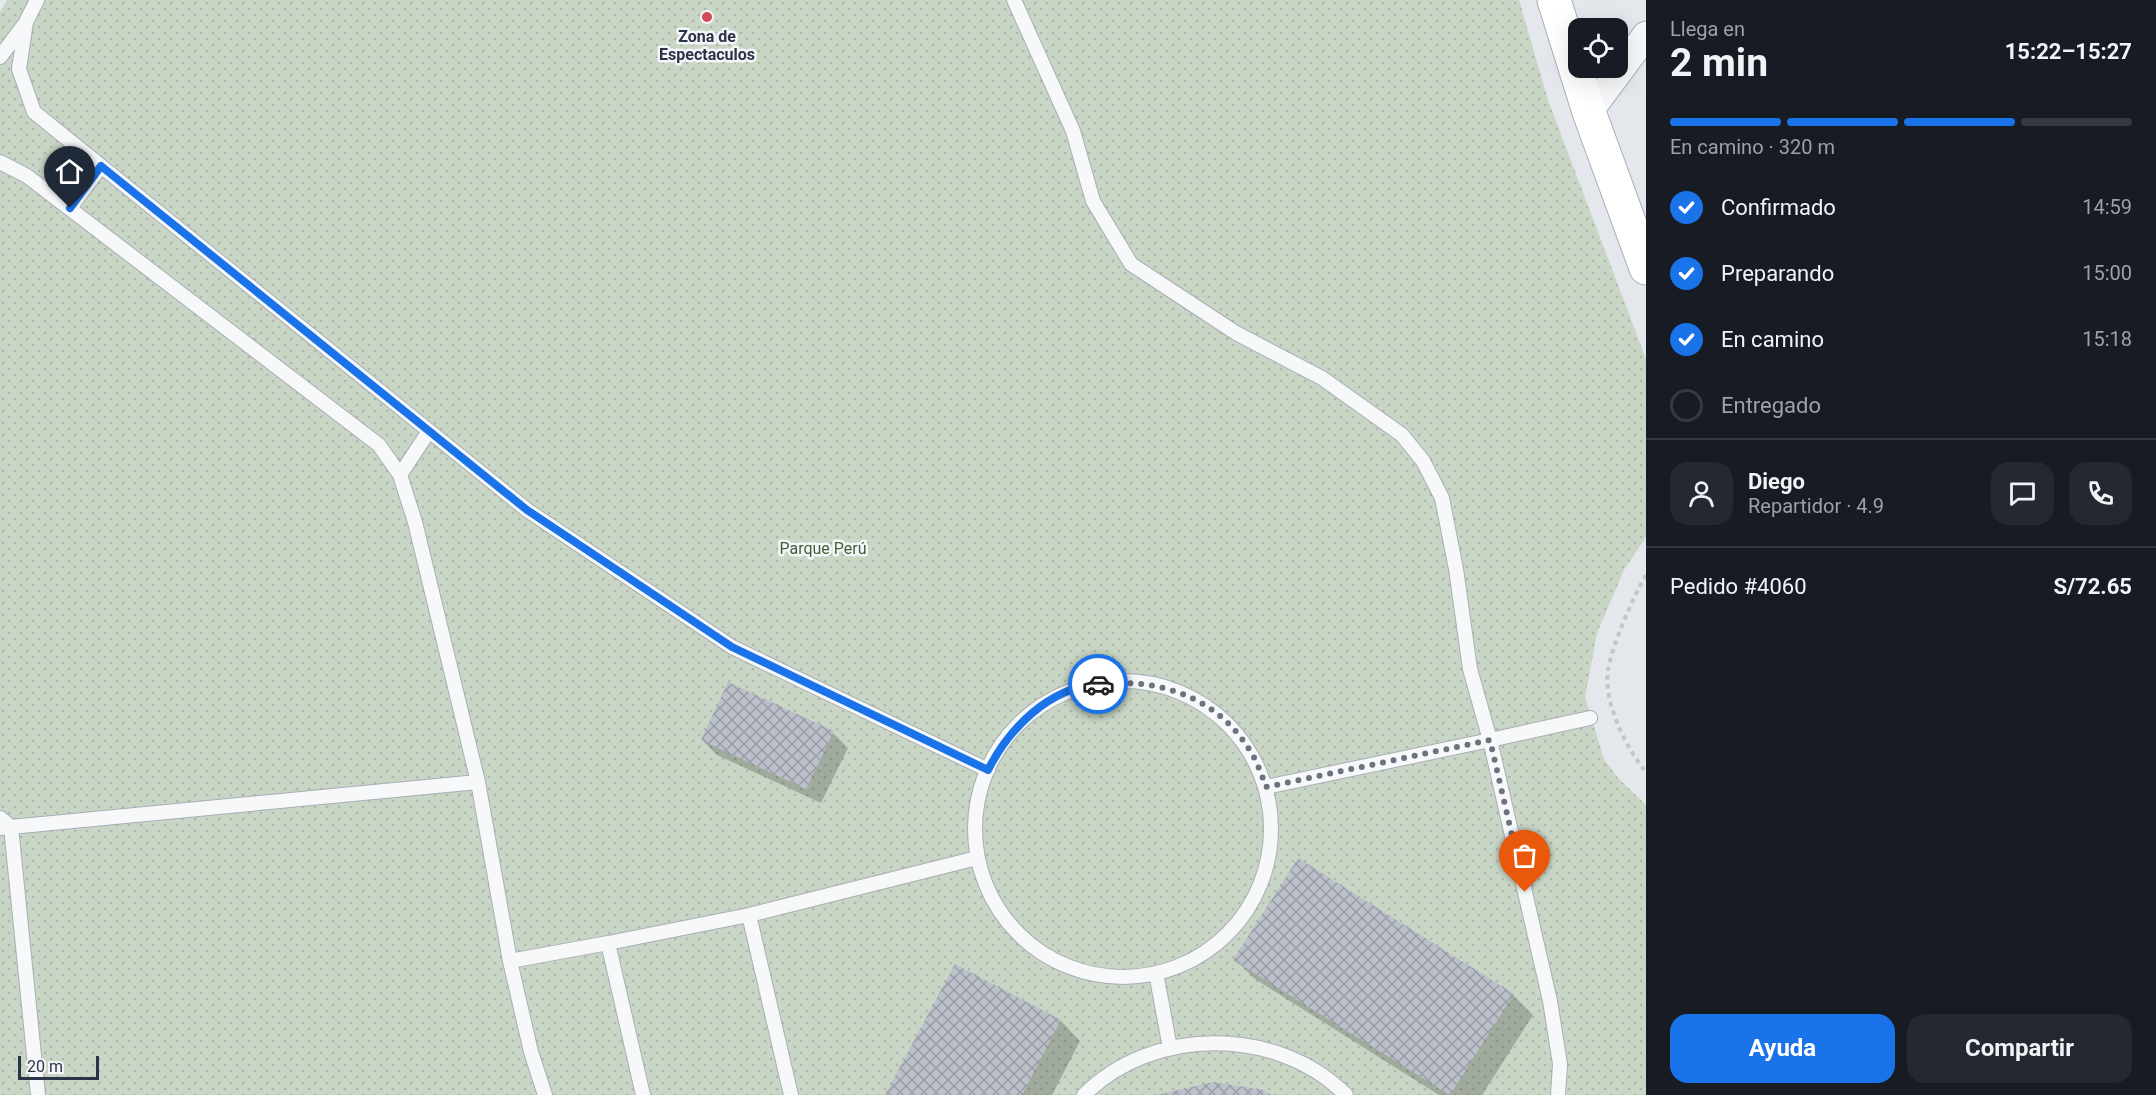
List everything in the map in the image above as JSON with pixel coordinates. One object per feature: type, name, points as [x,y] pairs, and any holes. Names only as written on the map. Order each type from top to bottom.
[{"type":"main road","points":[[1554,0],[1589,112],[1646,268]]},
{"type":"street","points":[[1589,112],[1646,35]]},
{"type":"lane","points":[[0,57],[26,22],[37,0]]},
{"type":"lane","points":[[1014,0],[1073,131],[1093,201],[1131,264],[1236,333],[1322,378],[1402,435],[1423,461],[1442,498],[1456,569],[1470,669],[1490,740],[1550,1001],[1560,1064],[1558,1095]]},
{"type":"lane","points":[[26,22],[19,69],[34,112],[527,510],[732,647],[988,770]]},
{"type":"lane","points":[[0,162],[27,176],[70,208],[379,445],[400,475],[416,522],[478,782],[510,961],[531,1052],[545,1095]]},
{"type":"lane","points":[[70,208],[101,166]]},
{"type":"lane","points":[[400,475],[429,431]]},
{"type":"lane","points":[[1129,681],[1165,686],[1200,701],[1229,724],[1252,753],[1266,787],[1272,827],[1267,867],[1251,904],[1226,935],[1194,959],[1156,973],[1122,976],[1089,972],[1057,961],[1029,943],[1005,919],[988,890],[977,858],[975,818],[988,770],[1001,745],[1026,718],[1056,697],[1092,684],[1129,681]]},
{"type":"lane","points":[[1266,787],[1590,718]]},
{"type":"lane","points":[[38,1095],[4,824],[478,782]]},
{"type":"lane","points":[[510,961],[749,915],[977,858]]},
{"type":"lane","points":[[749,915],[791,1095]]},
{"type":"lane","points":[[608,943],[643,1095]]},
{"type":"lane","points":[[1156,973],[1170,1048]]},
{"type":"lane","points":[[1084,1095],[1114,1072],[1141,1058],[1170,1048],[1205,1043],[1241,1044],[1276,1052],[1309,1067],[1346,1095]]},
{"type":"path","points":[[1646,575],[1632,598],[1608,670],[1613,712],[1633,757],[1646,772]]},
{"type":"green space","name":"Parque Perú","points":[[7,0],[1519,0],[1548,100],[1646,359],[1646,537],[1624,570],[1597,633],[1585,697],[1604,759],[1618,778],[1646,805],[1646,1095],[0,1095],[0,12]]},
{"type":"building","points":[[728,682],[834,731],[806,789],[701,740]]},
{"type":"building","points":[[1298,858],[1514,994],[1450,1095],[1233,960]]},
{"type":"building","points":[[955,964],[1061,1020],[1022,1095],[885,1095]]},
{"type":"building","points":[[1213,1082],[1263,1090],[1272,1095],[1157,1095]]},
{"type":"way so far","points":[[1098,684],[1129,681],[1165,686],[1200,701],[1229,724],[1252,753],[1266,787],[1490,740],[1525,892]]},
{"type":"place","name":"Zona de Espectaculos","points":[[707,17]]},
{"type":"route","points":[[70,208],[101,166],[527,510],[732,647],[988,770],[1001,745],[1026,718],[1056,697],[1098,684]]}]
